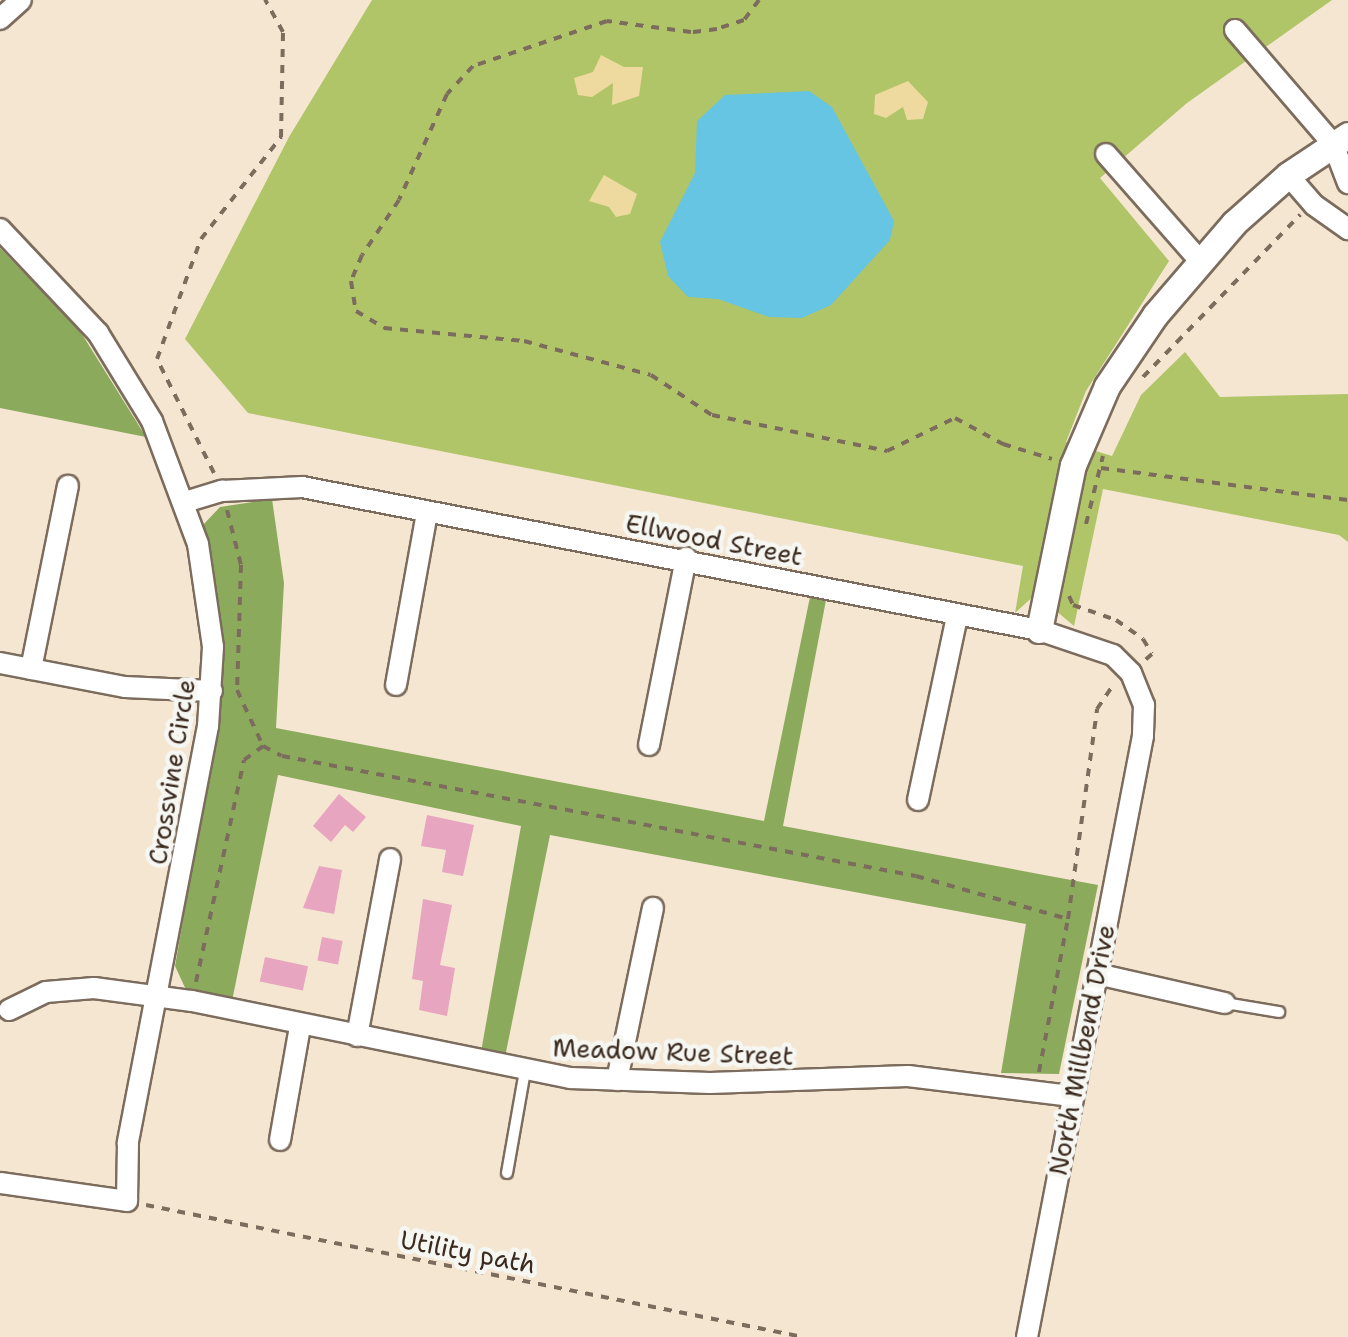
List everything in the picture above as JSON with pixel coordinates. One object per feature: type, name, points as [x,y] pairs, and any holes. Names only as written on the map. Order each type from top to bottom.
[{"type":"street","points":[[0,19],[21,0]]},
{"type":"street","points":[[1234,30],[1340,140],[1348,184]]},
{"type":"street","points":[[1039,630],[1073,464],[1107,386],[1201,262],[1288,174],[1340,140]]},
{"type":"street","points":[[1106,154],[1201,262]]},
{"type":"street","points":[[1288,174],[1314,205],[1348,229]]},
{"type":"street","name":"Crossvine Circle","points":[[0,229],[117,361],[186,502],[209,614],[212,691],[128,1143],[126,1201]]},
{"type":"street","points":[[32,668],[68,486]]},
{"type":"street","name":"Ellwood Street","points":[[186,502],[222,491],[302,487],[686,558],[1039,630],[1090,642],[1131,673]]},
{"type":"street","points":[[396,685],[427,512]]},
{"type":"street","points":[[648,746],[686,558]]},
{"type":"street","points":[[918,800],[956,616]]},
{"type":"street","points":[[0,664],[125,687],[212,691]]},
{"type":"street","name":"North Millbend Drive","points":[[1027,1337],[1138,762],[1144,704],[1131,673]]},
{"type":"street","points":[[357,1036],[390,859]]},
{"type":"street","points":[[617,1080],[652,908]]},
{"type":"street","points":[[1097,974],[1226,1003]]},
{"type":"street","name":"Meadow Rue Street","points":[[9,1010],[46,992],[94,988],[192,1001],[300,1027],[524,1071],[617,1080],[908,1076],[1036,1088],[1072,1096]]},
{"type":"street","points":[[280,1140],[300,1027]]},
{"type":"street","points":[[0,1183],[126,1201]]},
{"type":"lane","points":[[1226,1003],[1279,1012]]},
{"type":"lane","points":[[507,1173],[524,1071]]},
{"type":"path","points":[[264,0],[283,32],[281,137],[201,240],[157,360],[222,491],[241,565],[238,690],[262,746],[282,756],[916,876],[1068,919]]},
{"type":"path","points":[[759,0],[744,20],[718,29],[690,32],[607,21],[473,66],[448,94],[398,200],[362,255],[351,281],[356,311],[384,328],[524,341],[651,374],[712,415],[887,451],[955,418],[1003,444],[1073,464],[1348,500]]},
{"type":"path","points":[[1138,383],[1314,205]]},
{"type":"path","points":[[1085,528],[1104,452]]},
{"type":"path","points":[[1036,1088],[1068,919],[1097,709],[1113,684],[1152,654],[1143,639],[1116,620],[1073,605],[1072,578]]},
{"type":"path","points":[[192,1001],[244,760],[262,746]]},
{"type":"path","name":"Utility path","points":[[126,1201],[802,1337]]},
{"type":"green space","points":[[372,0],[1332,0],[1187,103],[1100,178],[1169,261],[1086,391],[1066,442],[1112,456],[1141,395],[1185,352],[1220,397],[1348,394],[1348,542],[1339,535],[1103,489],[1074,626],[1036,594],[1015,613],[1023,566],[248,413],[185,339],[289,137]]},
{"type":"green space","points":[[0,248],[80,331],[146,437],[0,408]]},
{"type":"green space","points":[[272,499],[284,583],[276,728],[764,821],[810,597],[826,600],[783,826],[1098,885],[1059,1074],[1001,1073],[1026,924],[550,835],[505,1057],[481,1052],[521,826],[278,775],[232,1001],[187,992],[175,966],[223,691],[217,590],[203,525],[220,507]]},
{"type":"sand","points":[[601,55],[624,67],[643,67],[639,96],[612,105],[613,83],[592,97],[578,95],[574,78],[593,72]]},
{"type":"sand","points":[[908,81],[928,102],[923,119],[907,120],[903,107],[886,118],[874,114],[875,95]]},
{"type":"sand","points":[[604,175],[637,194],[630,214],[616,217],[609,207],[589,201]]},
{"type":"water","points":[[809,91],[832,107],[894,221],[890,240],[831,305],[802,318],[769,317],[718,299],[688,297],[668,276],[660,242],[695,173],[697,121],[725,95]]},
{"type":"building","points":[[339,794],[366,817],[353,832],[345,825],[331,842],[313,826]]},
{"type":"building","points":[[427,815],[474,825],[463,876],[442,872],[446,850],[421,846]]},
{"type":"building","points":[[319,866],[342,870],[334,914],[303,908]]},
{"type":"building","points":[[423,899],[452,905],[440,965],[455,968],[447,1016],[419,1010],[423,981],[412,979]]},
{"type":"building","points":[[322,937],[343,941],[338,965],[317,961]]},
{"type":"building","points":[[265,957],[308,966],[303,991],[260,981]]}]
